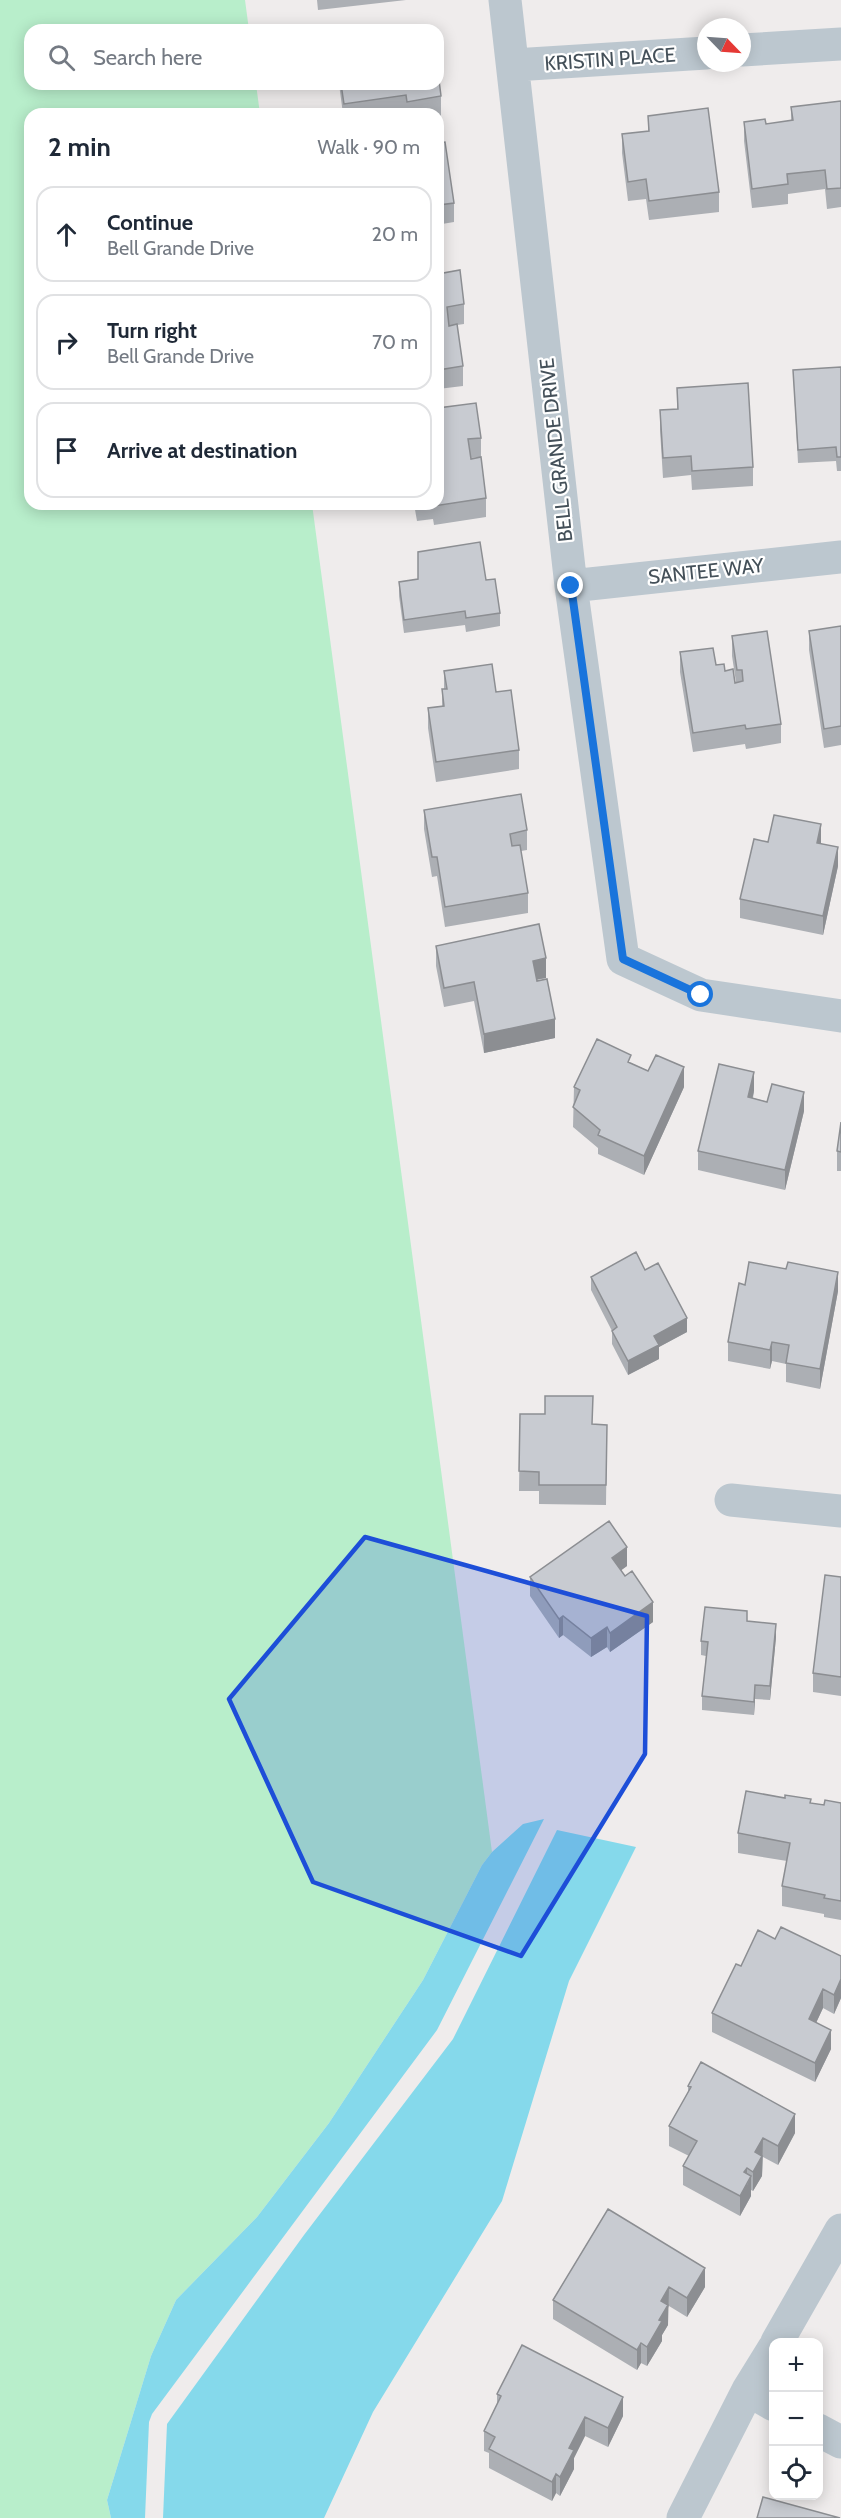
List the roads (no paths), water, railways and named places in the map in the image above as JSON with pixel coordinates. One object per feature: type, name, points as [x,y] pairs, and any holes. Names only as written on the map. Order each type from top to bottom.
[{"type":"street","name":"BELL GRANDE DRIVE","points":[[505,0],[571,586],[623,959],[701,995],[841,1016]]},
{"type":"street","points":[[751,49],[841,44]]},
{"type":"street","name":"KRISTIN PLACE","points":[[514,65],[697,54]]},
{"type":"street","name":"SANTEE WAY","points":[[571,586],[841,556]]},
{"type":"street","points":[[730,1500],[841,1511]]},
{"type":"street","points":[[780,2338],[841,2230]]},
{"type":"street","points":[[683,2518],[761,2397],[769,2367]]},
{"type":"street","points":[[823,2432],[841,2442]]},
{"type":"water","points":[[544,1819],[437,2030],[152,2414],[149,2422],[145,2518],[111,2518],[107,2500],[151,2356],[176,2300],[257,2217],[329,2123],[423,1980],[482,1865],[492,1852],[523,1824]]},
{"type":"water","points":[[557,1830],[636,1847],[569,1981],[502,2201],[373,2412],[324,2518],[163,2518],[167,2424],[304,2235],[453,2039]]}]
